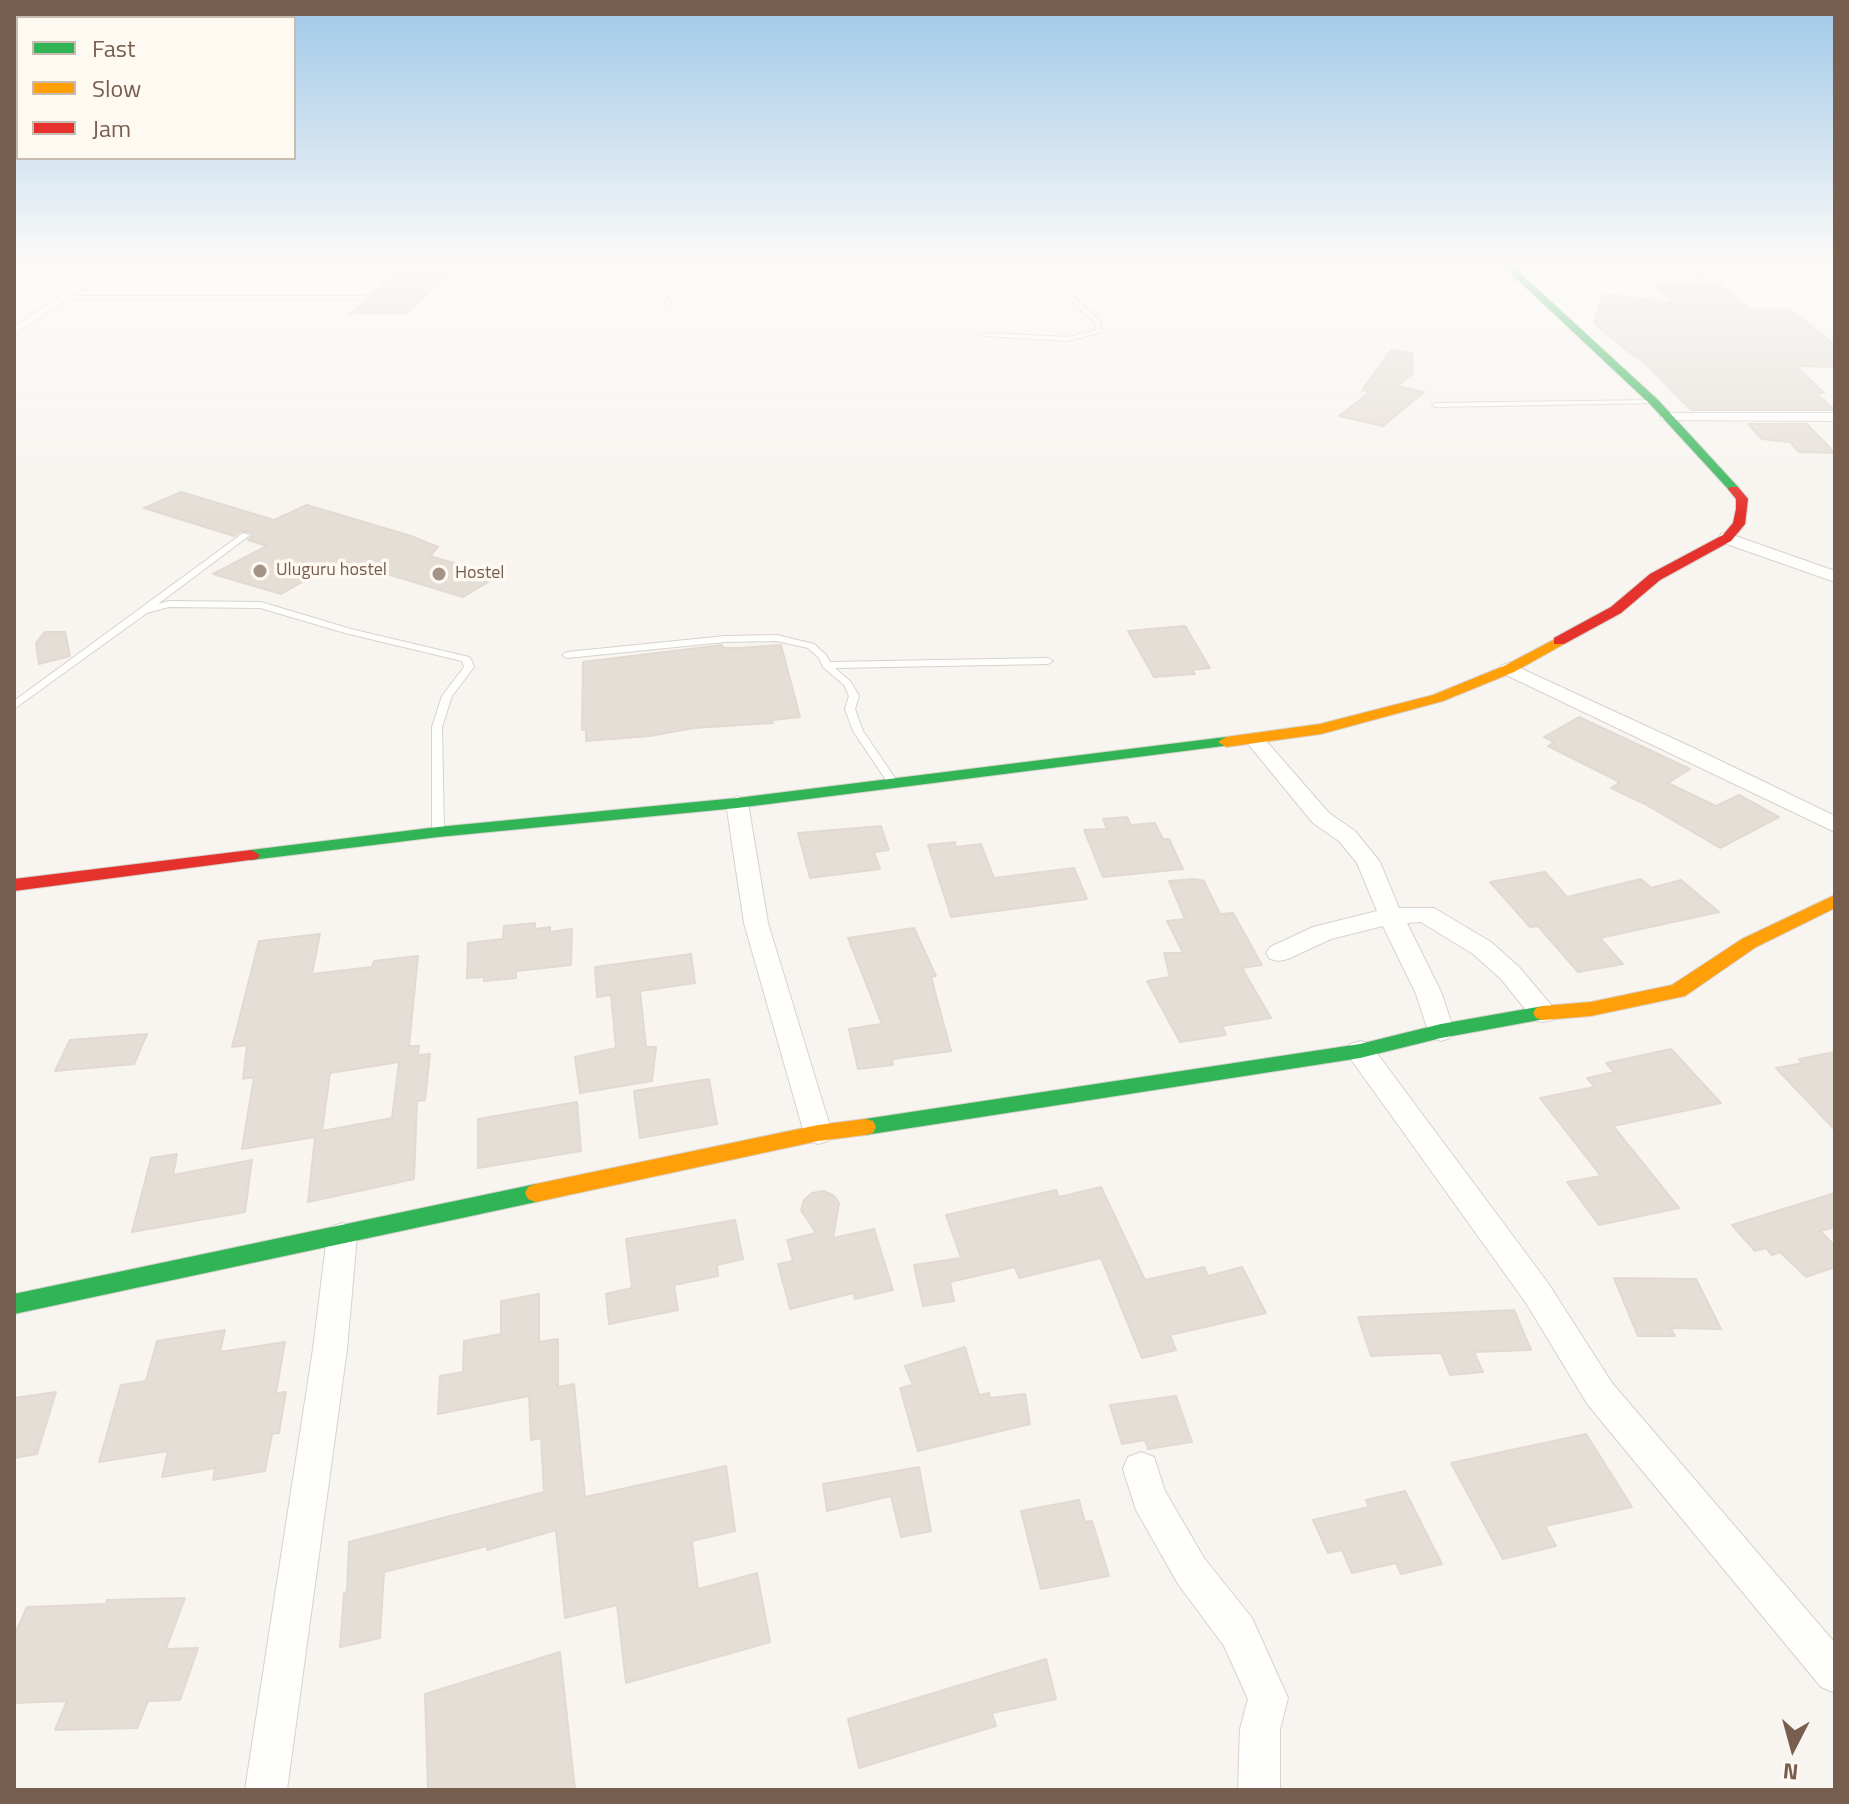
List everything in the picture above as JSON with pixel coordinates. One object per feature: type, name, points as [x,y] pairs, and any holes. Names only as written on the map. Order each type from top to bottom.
[{"type":"street","points":[[14,885],[438,832],[737,803],[1254,739],[1321,729],[1438,698],[1509,669],[1616,610],[1655,577],[1727,538],[1739,524],[1742,499],[1654,402],[1595,347]]},
{"type":"street","points":[[1667,417],[1835,417]]},
{"type":"street","points":[[1727,538],[1835,577]]},
{"type":"street","points":[[1509,669],[1835,825]]},
{"type":"street","points":[[1254,739],[1321,818],[1347,836],[1368,862],[1429,994],[1441,1031]]},
{"type":"street","points":[[737,803],[756,923],[818,1133]]},
{"type":"street","points":[[14,1304],[818,1133],[969,1113],[1360,1051],[1441,1031],[1543,1013],[1591,1009],[1678,991],[1749,943],[1835,901]]},
{"type":"street","points":[[1279,953],[1322,933],[1391,916],[1425,914],[1492,956],[1543,1013]]},
{"type":"street","points":[[1360,1051],[1537,1293],[1600,1394],[1835,1673]]},
{"type":"street","points":[[266,1790],[330,1349],[342,1236]]},
{"type":"street","points":[[1141,1469],[1149,1498],[1191,1571],[1238,1632],[1268,1698],[1260,1729],[1259,1790]]},
{"type":"lane","points":[[1435,405],[1654,402]]},
{"type":"lane","points":[[14,706],[246,535]]},
{"type":"lane","points":[[142,611],[169,604],[261,605],[348,631],[466,659],[469,667],[447,696],[437,727],[438,832]]},
{"type":"lane","points":[[567,655],[725,639],[777,638],[811,646],[823,657],[826,665],[848,684],[854,696],[850,709],[858,731],[894,784]]},
{"type":"lane","points":[[826,665],[1048,661]]},
{"type":"building","points":[[1623,347],[1835,347],[1835,367],[1796,366],[1824,393],[1816,393],[1835,410],[1691,410],[1639,357]]},
{"type":"building","points":[[1391,350],[1412,353],[1413,373],[1397,386],[1424,392],[1383,426],[1339,416],[1370,392],[1362,390]]},
{"type":"building","points":[[1748,424],[1807,424],[1835,453],[1799,452],[1790,442],[1762,439]]},
{"type":"building","points":[[181,492],[274,520],[307,505],[411,536],[438,547],[430,556],[498,576],[463,597],[341,560],[281,594],[213,574],[267,546],[248,540],[253,536],[251,532],[241,531],[234,536],[144,508]]},
{"type":"building","points":[[1185,626],[1210,668],[1192,670],[1195,674],[1154,677],[1128,631]]},
{"type":"building","points":[[45,632],[65,632],[70,656],[39,664],[36,643]]},
{"type":"building","points":[[722,645],[723,648],[739,648],[781,645],[800,717],[772,720],[773,723],[694,728],[650,736],[586,741],[586,729],[582,730],[583,662]]},
{"type":"building","points":[[1579,717],[1690,769],[1668,783],[1716,806],[1739,795],[1779,817],[1720,848],[1611,788],[1620,782],[1548,746],[1554,742],[1544,737]]},
{"type":"building","points":[[1127,817],[1131,825],[1155,823],[1163,839],[1169,839],[1183,869],[1103,877],[1084,830],[1107,829],[1103,819]]},
{"type":"building","points":[[881,826],[889,850],[874,852],[880,869],[810,878],[798,833]]},
{"type":"building","points":[[955,842],[956,847],[981,844],[994,878],[1074,868],[1087,899],[951,917],[928,845]]},
{"type":"building","points":[[1545,872],[1567,897],[1641,879],[1651,888],[1681,880],[1719,912],[1600,938],[1623,964],[1578,972],[1538,926],[1530,927],[1490,882]]},
{"type":"building","points":[[1169,881],[1204,881],[1220,914],[1233,913],[1262,965],[1242,968],[1271,1018],[1222,1026],[1226,1035],[1180,1042],[1147,981],[1170,977],[1164,953],[1183,953],[1167,921],[1185,919]]},
{"type":"building","points":[[535,923],[535,929],[550,927],[550,932],[572,929],[571,965],[516,971],[516,978],[484,981],[484,977],[467,978],[468,943],[503,939],[504,926]]},
{"type":"building","points":[[914,928],[936,976],[931,977],[951,1051],[892,1059],[893,1065],[858,1069],[849,1029],[882,1024],[848,938]]},
{"type":"building","points":[[320,934],[312,974],[372,967],[374,961],[418,956],[409,1046],[419,1046],[418,1055],[430,1054],[425,1100],[417,1101],[414,1179],[308,1202],[315,1137],[242,1149],[254,1077],[243,1079],[247,1045],[232,1047],[259,941]],"holes":[[[399,1062],[392,1118],[322,1131],[330,1073]]]},
{"type":"building","points":[[691,954],[695,983],[640,991],[646,1047],[656,1047],[652,1081],[580,1093],[575,1057],[616,1048],[611,995],[597,997],[595,967]]},
{"type":"building","points":[[147,1034],[134,1064],[55,1071],[70,1040]]},
{"type":"building","points":[[1671,1049],[1721,1103],[1613,1126],[1679,1208],[1599,1225],[1567,1182],[1601,1176],[1540,1098],[1595,1087],[1587,1078],[1614,1072],[1606,1063]]},
{"type":"building","points":[[1835,1052],[1835,1130],[1776,1068],[1803,1063],[1799,1059]]},
{"type":"building","points":[[709,1079],[717,1124],[640,1138],[634,1091]]},
{"type":"building","points":[[577,1102],[581,1151],[478,1168],[478,1119]]},
{"type":"building","points":[[177,1154],[173,1175],[252,1160],[245,1212],[132,1232],[151,1158]]},
{"type":"building","points":[[1101,1187],[1145,1280],[1204,1267],[1208,1276],[1242,1267],[1266,1313],[1170,1335],[1176,1350],[1142,1358],[1101,1258],[1019,1278],[1015,1267],[950,1282],[954,1301],[923,1306],[914,1265],[961,1258],[946,1215],[1056,1190],[1059,1197]]},
{"type":"building","points":[[824,1191],[839,1203],[833,1238],[874,1229],[893,1290],[855,1299],[853,1293],[790,1309],[778,1264],[793,1261],[787,1240],[816,1233],[801,1210],[804,1200],[812,1193]]},
{"type":"building","points":[[1835,1193],[1835,1227],[1820,1231],[1835,1246],[1835,1267],[1806,1277],[1780,1252],[1772,1255],[1766,1248],[1755,1251],[1732,1225]]},
{"type":"building","points":[[735,1220],[743,1259],[717,1265],[718,1276],[674,1285],[678,1310],[609,1324],[606,1294],[632,1288],[626,1239]]},
{"type":"building","points":[[1614,1278],[1696,1279],[1721,1329],[1670,1328],[1675,1336],[1638,1336]]},
{"type":"building","points":[[539,1294],[539,1342],[558,1339],[558,1387],[574,1384],[585,1497],[726,1466],[735,1531],[692,1541],[698,1589],[757,1573],[770,1642],[626,1683],[617,1605],[565,1618],[556,1530],[487,1550],[487,1546],[384,1572],[380,1638],[340,1647],[349,1542],[544,1492],[541,1438],[531,1440],[529,1396],[438,1414],[440,1376],[463,1372],[464,1341],[501,1334],[501,1301]]},
{"type":"building","points":[[1514,1310],[1531,1350],[1474,1352],[1483,1372],[1450,1375],[1441,1353],[1371,1356],[1358,1317]]},
{"type":"building","points":[[225,1330],[220,1352],[285,1342],[276,1393],[286,1392],[279,1433],[272,1434],[265,1471],[213,1480],[215,1468],[162,1477],[168,1451],[99,1462],[121,1385],[146,1381],[157,1341]]},
{"type":"building","points":[[965,1347],[979,1395],[989,1393],[990,1398],[1025,1394],[1030,1424],[918,1451],[900,1388],[913,1385],[905,1366]]},
{"type":"building","points":[[56,1392],[37,1454],[14,1458],[14,1398]]},
{"type":"building","points":[[1176,1396],[1192,1442],[1148,1449],[1145,1440],[1122,1444],[1110,1405]]},
{"type":"building","points":[[1586,1434],[1632,1507],[1545,1526],[1556,1546],[1503,1559],[1451,1463]]},
{"type":"building","points":[[919,1467],[931,1531],[901,1537],[891,1496],[827,1511],[823,1484]]},
{"type":"building","points":[[1405,1491],[1442,1564],[1401,1574],[1396,1563],[1352,1573],[1342,1550],[1328,1553],[1313,1520],[1369,1507],[1366,1500]]},
{"type":"building","points":[[1079,1500],[1085,1522],[1092,1521],[1109,1576],[1041,1589],[1021,1511]]},
{"type":"building","points":[[185,1598],[166,1649],[198,1648],[180,1700],[148,1701],[137,1728],[55,1730],[67,1701],[14,1703],[14,1636],[27,1607],[106,1604],[107,1600]]},
{"type":"building","points":[[560,1652],[575,1790],[428,1790],[425,1694]]},
{"type":"building","points":[[1046,1659],[1056,1699],[992,1713],[996,1726],[859,1768],[848,1719]]},
{"type":"traffic: fast","points":[[1595,347],[1654,402],[1734,489]]},
{"type":"traffic: fast","points":[[251,855],[438,832],[737,803],[1226,742]]},
{"type":"traffic: fast","points":[[865,1127],[1360,1051],[1441,1031],[1543,1013]]},
{"type":"traffic: fast","points":[[14,1304],[536,1193]]},
{"type":"traffic: slow","points":[[1226,742],[1321,729],[1438,698],[1509,669],[1559,641]]},
{"type":"traffic: slow","points":[[1543,1013],[1591,1009],[1678,991],[1749,943],[1835,901]]},
{"type":"traffic: slow","points":[[536,1193],[818,1133],[865,1127]]},
{"type":"traffic: jam","points":[[1559,641],[1616,610],[1655,577],[1727,538],[1739,524],[1742,509],[1742,499],[1734,489]]},
{"type":"traffic: jam","points":[[14,885],[251,855]]},
{"type":"place","name":"Uluguru hostel","points":[[260,571]]},
{"type":"place","name":"Hostel","points":[[439,574]]}]
